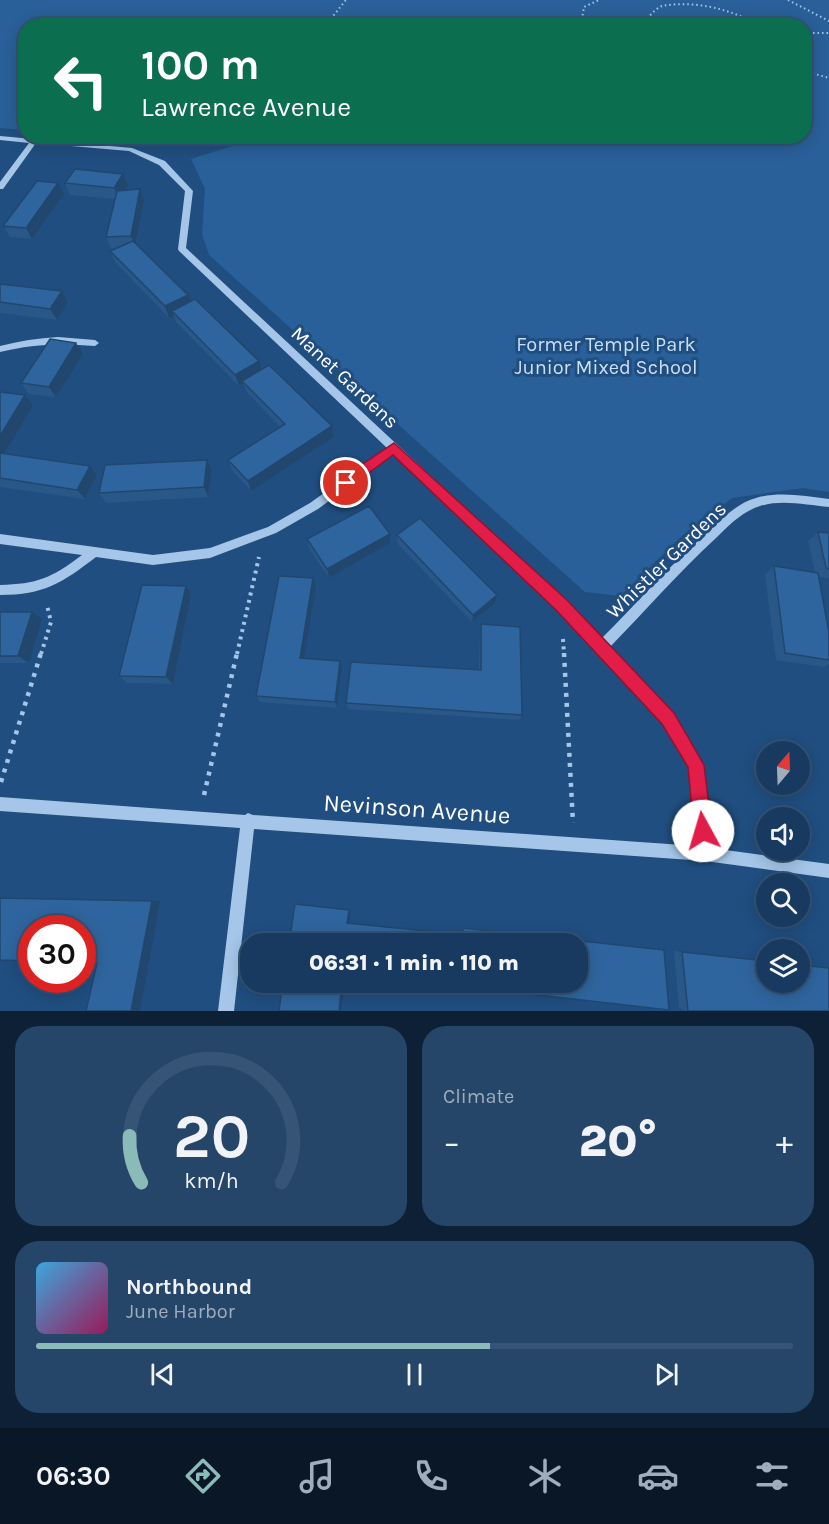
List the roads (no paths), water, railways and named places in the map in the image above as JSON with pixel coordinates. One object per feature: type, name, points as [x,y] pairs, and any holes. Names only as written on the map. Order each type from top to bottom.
[{"type":"street","name":"Manet Gardens","points":[[0,138],[18,140]]},
{"type":"street","points":[[0,187],[32,144]]},
{"type":"street","name":"Manet Gardens","points":[[70,144],[130,149],[162,163],[189,190],[182,249],[561,605],[668,718],[696,765],[705,854]]},
{"type":"street","points":[[0,349],[30,341],[53,339],[95,343]]},
{"type":"street","points":[[0,539],[153,560],[210,553],[264,533],[314,506],[394,448]]},
{"type":"street","name":"Whistler Gardens","points":[[602,647],[723,524],[754,502],[798,499],[829,503]]},
{"type":"street","points":[[0,590],[22,591],[43,587],[94,552]]},
{"type":"street","name":"Nevinson Avenue","points":[[0,804],[705,854],[829,871]]},
{"type":"street","points":[[226,1011],[248,820]]},
{"type":"park label","name":"Former Temple Park Junior Mixed School","points":[[606,356]]}]
